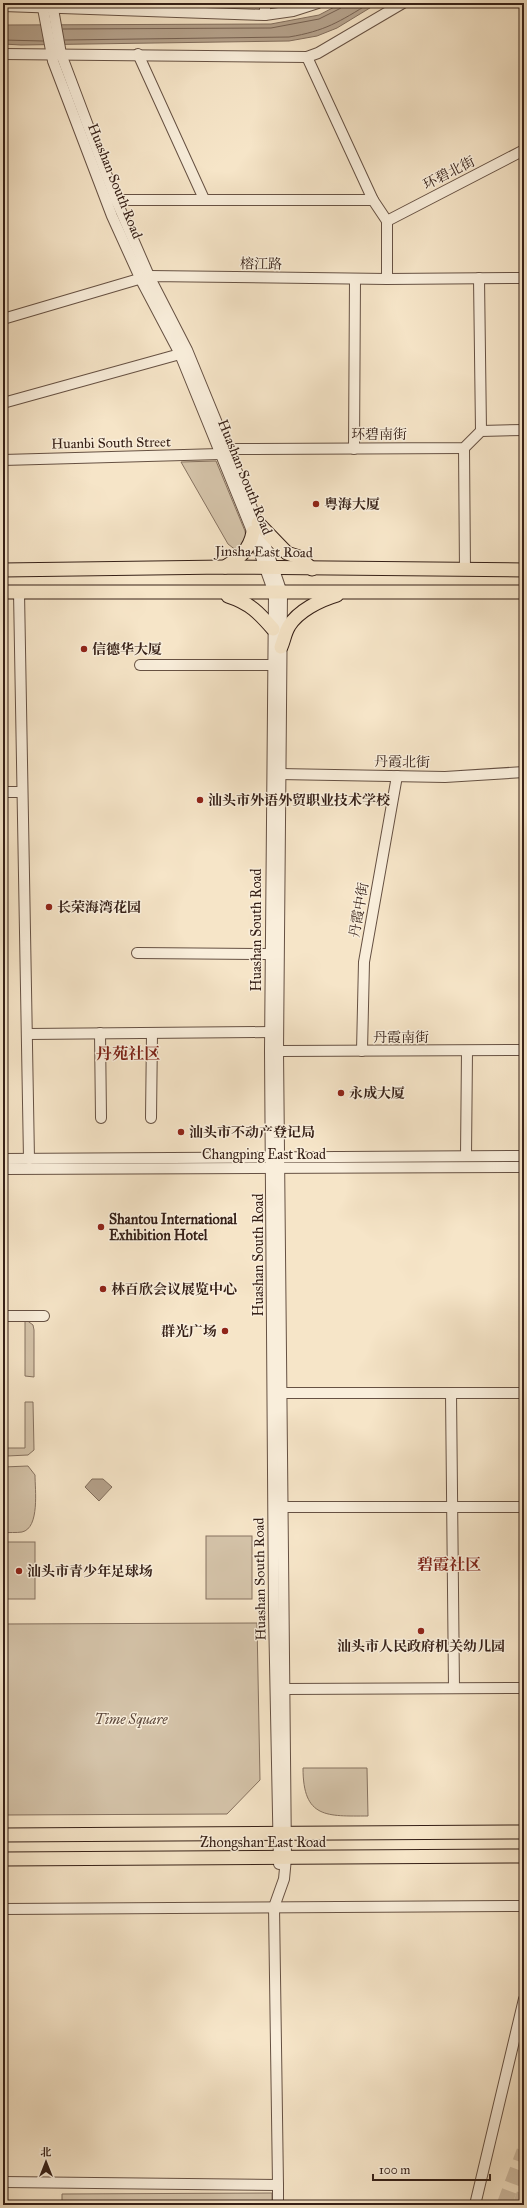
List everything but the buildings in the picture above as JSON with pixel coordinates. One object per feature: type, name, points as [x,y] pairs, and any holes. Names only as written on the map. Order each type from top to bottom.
[{"type":"main road","points":[[225,567],[245,552],[251,543],[255,527],[288,553],[299,557],[312,569]]},
{"type":"main road","name":"Jinsha East Road","points":[[3,570],[225,567],[524,570]]},
{"type":"main road","points":[[3,592],[524,592]]},
{"type":"main road","points":[[217,592],[246,603],[260,613],[273,629]]},
{"type":"main road","points":[[281,647],[289,626],[299,615],[313,605],[330,597],[349,592]]},
{"type":"main road","name":"Zhongshan East Road","points":[[3,1835],[524,1832]]},
{"type":"main road","name":"Zhongshan East Road","points":[[3,1859],[524,1856]]},
{"type":"street","points":[[264,15],[265,3]]},
{"type":"street","points":[[3,6],[181,8],[264,15],[293,11],[318,3]]},
{"type":"street","points":[[3,54],[55,51],[307,57],[318,53],[402,3]]},
{"type":"street","points":[[47,6],[55,51]]},
{"type":"street","name":"Huashan South Road","points":[[55,51],[116,200],[145,278],[224,452],[255,527],[271,568],[278,593],[281,647],[278,1051],[275,1158],[274,1604],[282,1833]]},
{"type":"street","name":"Huashan South Road","points":[[55,51],[112,216],[145,278],[187,350],[224,452]]},
{"type":"street","points":[[138,54],[204,199]]},
{"type":"street","points":[[307,57],[374,200],[387,221],[387,279]]},
{"type":"street","name":"环碧北街","points":[[387,221],[524,150]]},
{"type":"street","points":[[116,200],[374,200]]},
{"type":"street","name":"榕江路","points":[[3,319],[145,278],[524,278]]},
{"type":"street","points":[[479,278],[481,431]]},
{"type":"street","points":[[354,449],[355,279]]},
{"type":"street","points":[[3,403],[180,354]]},
{"type":"street","points":[[465,570],[464,448],[481,431],[524,430]]},
{"type":"street","name":"环碧南街","points":[[224,452],[464,448]]},
{"type":"street","name":"Huanbi South Street","points":[[3,460],[224,452]]},
{"type":"street","points":[[19,592],[29,1159]]},
{"type":"street","name":"Huashan South Road","points":[[275,1158],[270,1032],[270,954],[272,665],[273,629],[278,593]]},
{"type":"street","points":[[140,665],[272,665]]},
{"type":"street","name":"丹霞北街","points":[[279,774],[445,776],[524,772]]},
{"type":"street","name":"丹霞中街","points":[[362,1051],[364,962],[397,776]]},
{"type":"street","points":[[3,792],[22,792]]},
{"type":"street","points":[[137,953],[270,954]]},
{"type":"street","points":[[27,1034],[270,1032]]},
{"type":"street","points":[[100,1033],[101,1118]]},
{"type":"street","points":[[151,1118],[152,1033]]},
{"type":"street","points":[[466,1156],[467,1050]]},
{"type":"street","name":"丹霞南街","points":[[278,1051],[524,1050]]},
{"type":"street","name":"Changping East Road","points":[[3,1159],[524,1156]]},
{"type":"street","name":"Changping East Road","points":[[3,1169],[156,1167],[275,1169],[524,1167]]},
{"type":"street","name":"Huashan South Road","points":[[275,1169],[281,1393],[284,1689],[282,1833]]},
{"type":"street","points":[[3,1316],[44,1316]]},
{"type":"street","points":[[281,1393],[524,1393]]},
{"type":"street","points":[[451,1393],[454,1688]]},
{"type":"street","points":[[282,1507],[524,1507]]},
{"type":"street","points":[[284,1689],[524,1688]]},
{"type":"street","points":[[278,2205],[274,1907],[284,1878],[282,1833]]},
{"type":"street","points":[[3,1909],[524,1906]]},
{"type":"street","points":[[475,2205],[524,1999]]},
{"type":"street","points":[[3,2182],[278,2185]]},
{"type":"green space","points":[[216,461],[245,531],[246,537],[237,551],[228,544],[181,462]]},
{"type":"green space","points":[[25,1319],[33,1325],[34,1330],[34,1377],[25,1376]]},
{"type":"green space","points":[[25,1402],[33,1402],[34,1450],[28,1455],[7,1456],[3,1448],[25,1448]]},
{"type":"green space","points":[[28,1466],[35,1475],[36,1498],[32,1523],[28,1529],[22,1532],[3,1533],[3,1467]]},
{"type":"green space","points":[[206,1536],[252,1536],[252,1599],[206,1599]]},
{"type":"green space","name":"汕头市青少年足球场","points":[[3,1542],[35,1542],[35,1599],[3,1599]]},
{"type":"green space","name":"Time Square","points":[[257,1623],[260,1780],[227,1814],[3,1815],[3,1624]]},
{"type":"green space","points":[[303,1768],[367,1768],[368,1816],[341,1816],[329,1814],[320,1811],[313,1806],[307,1797],[304,1785]]},
{"type":"green space","points":[[272,2193],[272,2205],[62,2205],[62,2194]]},
{"type":"water","points":[[342,3],[378,3],[337,28],[317,36],[289,41],[3,44],[3,25],[271,24],[319,15]]},
{"type":"water","points":[[92,1479],[103,1479],[112,1487],[99,1501],[85,1487]]},
{"type":"tunnel","points":[[504,2205],[524,2151]]},
{"type":"tunnel","points":[[520,2205],[524,2194]]},
{"type":"place","name":"粤海大厦","points":[[316,504]]},
{"type":"place","name":"信德华大厦","points":[[84,649]]},
{"type":"place","name":"汕头市外语外贸职业技术学校","points":[[200,800]]},
{"type":"place","name":"长荣海湾花园","points":[[49,907]]},
{"type":"place","name":"永成大厦","points":[[341,1093]]},
{"type":"place","name":"汕头市不动产登记局","points":[[181,1132]]},
{"type":"place","name":"Shantou International Exhibition Hotel","points":[[101,1227]]},
{"type":"place","name":"林百欣会议展览中心","points":[[103,1289]]},
{"type":"place","name":"群光广场","points":[[225,1331]]},
{"type":"place","name":"汕头市青少年足球场","points":[[19,1571]]},
{"type":"place","name":"汕头市人民政府机关幼儿园","points":[[421,1631]]},
{"type":"district","name":"丹苑社区","points":[[128,1053]]},
{"type":"district","name":"碧霞社区","points":[[449,1564]]}]
